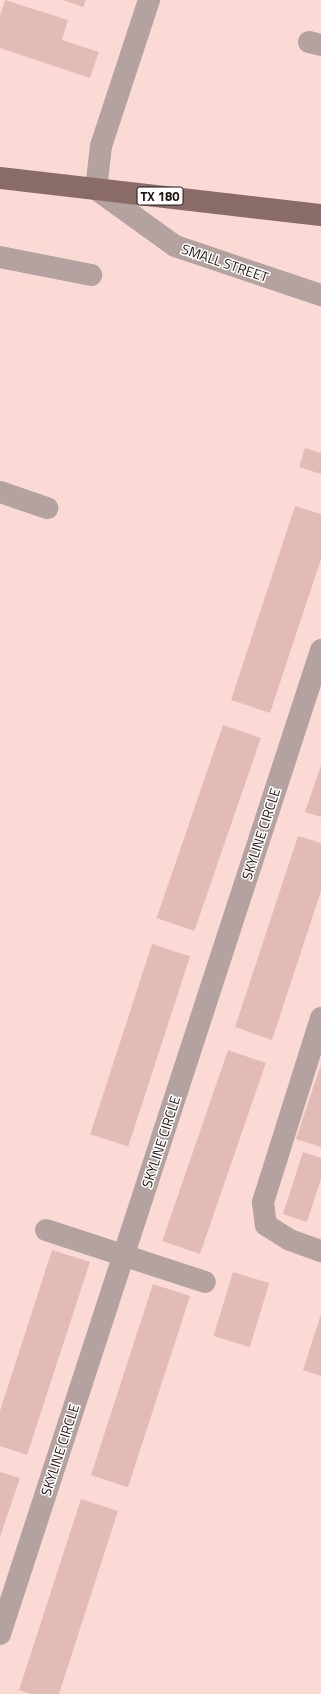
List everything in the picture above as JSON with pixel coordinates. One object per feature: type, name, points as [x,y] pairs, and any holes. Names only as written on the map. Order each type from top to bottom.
[{"type":"main road","name":"TX 180","points":[[0,178],[321,215]]},
{"type":"street","points":[[96,189],[101,146],[149,0]]},
{"type":"street","name":"SMALL STREET","points":[[96,189],[175,246],[321,295]]},
{"type":"street","points":[[0,257],[91,275]]},
{"type":"street","points":[[0,492],[48,508]]},
{"type":"street","name":"SKYLINE CIRCLE","points":[[0,1634],[321,650]]},
{"type":"street","points":[[321,1018],[263,1202],[266,1224],[290,1240],[321,1250]]},
{"type":"street","points":[[46,1230],[205,1282]]},
{"type":"building","points":[[5,0],[68,20],[62,40],[99,52],[90,78],[0,48],[0,16]]},
{"type":"building","points":[[63,0],[86,0],[83,7]]},
{"type":"building","points":[[305,448],[321,453],[321,474],[299,467]]},
{"type":"building","points":[[295,506],[321,514],[321,559],[270,713],[231,700]]},
{"type":"building","points":[[223,725],[261,738],[194,931],[157,918]]},
{"type":"building","points":[[321,765],[321,817],[305,812]]},
{"type":"building","points":[[298,836],[321,843],[321,891],[272,1040],[235,1027]]},
{"type":"building","points":[[152,944],[190,956],[128,1147],[90,1134]]},
{"type":"building","points":[[228,1050],[266,1063],[200,1254],[162,1241]]},
{"type":"building","points":[[321,1064],[321,1147],[296,1139]]},
{"type":"building","points":[[303,1152],[321,1158],[321,1179],[307,1222],[283,1214]]},
{"type":"building","points":[[52,1250],[90,1262],[27,1455],[0,1446],[0,1411]]},
{"type":"building","points":[[233,1272],[269,1283],[250,1347],[213,1336]]},
{"type":"building","points":[[153,1284],[190,1296],[128,1487],[91,1475]]},
{"type":"building","points":[[321,1314],[321,1376],[303,1370]]},
{"type":"building","points":[[0,1472],[20,1478],[0,1537]]},
{"type":"building","points":[[81,1499],[118,1511],[59,1694],[30,1694],[19,1690]]}]
